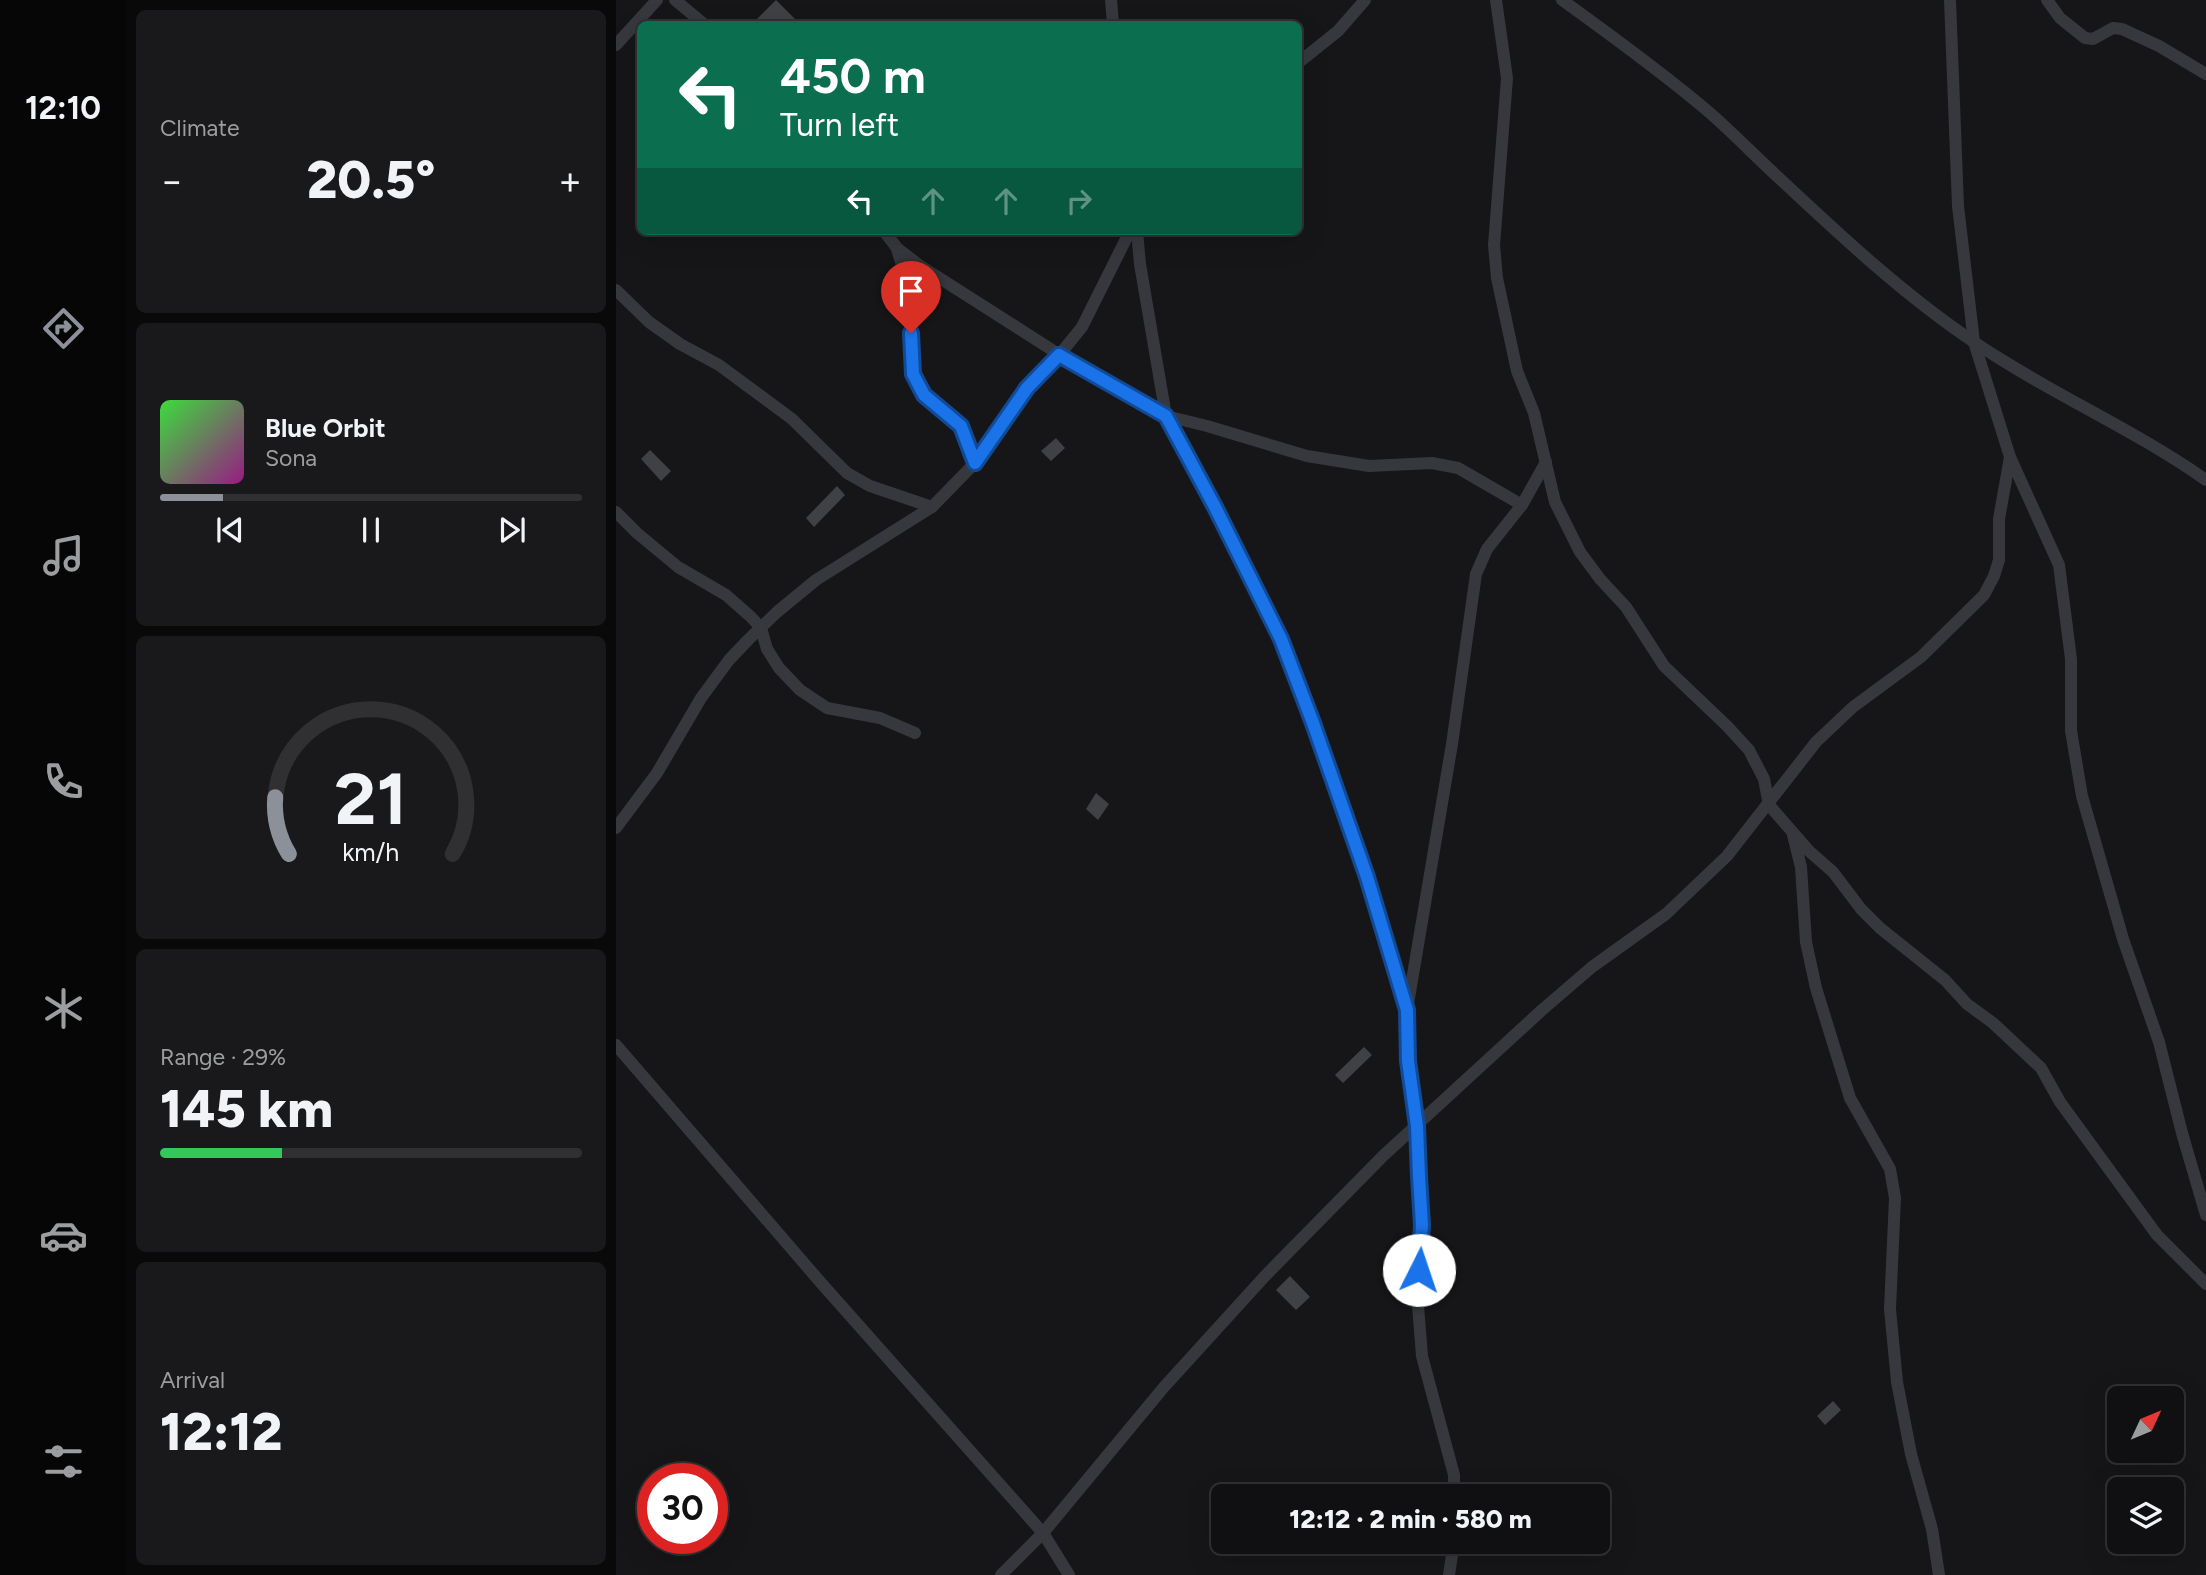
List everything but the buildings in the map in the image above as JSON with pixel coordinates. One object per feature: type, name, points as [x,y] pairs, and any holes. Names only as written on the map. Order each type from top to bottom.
[{"type":"street","points":[[638,21],[657,0]]},
{"type":"street","points":[[675,0],[700,21]]},
{"type":"street","points":[[1111,0],[1113,21]]},
{"type":"street","points":[[1302,60],[1338,31],[1365,0]]},
{"type":"street","points":[[1496,0],[1507,78],[1494,245],[1497,278],[1517,371],[1534,413],[1555,502],[1580,552],[1626,607],[1664,666],[1749,750],[1764,779],[1769,805],[1809,851],[1833,872],[1861,909],[1880,928],[1945,980],[1966,1004],[1993,1023],[2041,1068],[2060,1102],[2149,1225],[2206,1284]]},
{"type":"street","points":[[1562,0],[1711,114],[1882,272],[1974,342],[2071,401],[2137,435],[2206,480]]},
{"type":"street","points":[[1950,0],[1958,206],[1974,342],[2010,457],[2059,565],[2071,659],[2071,731],[2082,796],[2123,939],[2159,1042],[2206,1214]]},
{"type":"street","points":[[2047,0],[2060,18],[2085,38],[2092,39],[2112,28],[2122,29],[2159,46],[2206,74]]},
{"type":"street","points":[[616,45],[637,22]]},
{"type":"street","points":[[887,235],[897,248],[919,265],[1059,355],[1166,416],[1307,456],[1369,466],[1432,463],[1458,468],[1522,505]]},
{"type":"street","points":[[616,828],[657,773],[701,698],[730,660],[761,628],[816,580],[932,507],[975,463],[1027,388],[1082,327],[1128,235]]},
{"type":"street","points":[[1137,235],[1166,416],[1281,639],[1362,864],[1407,1010]]},
{"type":"street","points":[[897,248],[911,294],[913,374],[924,395],[961,426],[975,463]]},
{"type":"street","points":[[616,290],[649,322],[680,344],[719,365],[792,419],[847,473],[870,486],[932,507]]},
{"type":"street","points":[[1001,1575],[1043,1533],[1164,1387],[1265,1276],[1383,1156],[1582,976],[1666,914],[1727,856],[1816,742],[1853,707],[1921,657],[1984,595],[1994,576],[1998,560],[1999,519],[2010,457]]},
{"type":"street","points":[[1454,1484],[1454,1475],[1422,1356],[1417,1293],[1422,1225],[1417,1126],[1408,1061],[1407,1010],[1452,744],[1476,574],[1487,550],[1522,505],[1546,462]]},
{"type":"street","points":[[616,512],[678,567],[726,595],[761,628],[773,659],[800,690],[827,708],[880,718],[915,733]]},
{"type":"street","points":[[1788,825],[1796,841],[1801,867],[1806,942],[1816,988],[1850,1098],[1885,1160],[1895,1198],[1890,1309],[1897,1382],[1911,1454],[1932,1529],[1939,1575]]},
{"type":"street","points":[[616,1045],[822,1284],[1043,1533],[1069,1575]]},
{"type":"street","points":[[1449,1575],[1452,1554]]},
{"type":"route","points":[[911,333],[913,374],[924,395],[961,426],[975,463],[1027,388],[1059,355],[1166,416],[1281,639],[1367,877],[1407,1010],[1408,1061],[1417,1126],[1422,1225],[1419,1270]]}]
